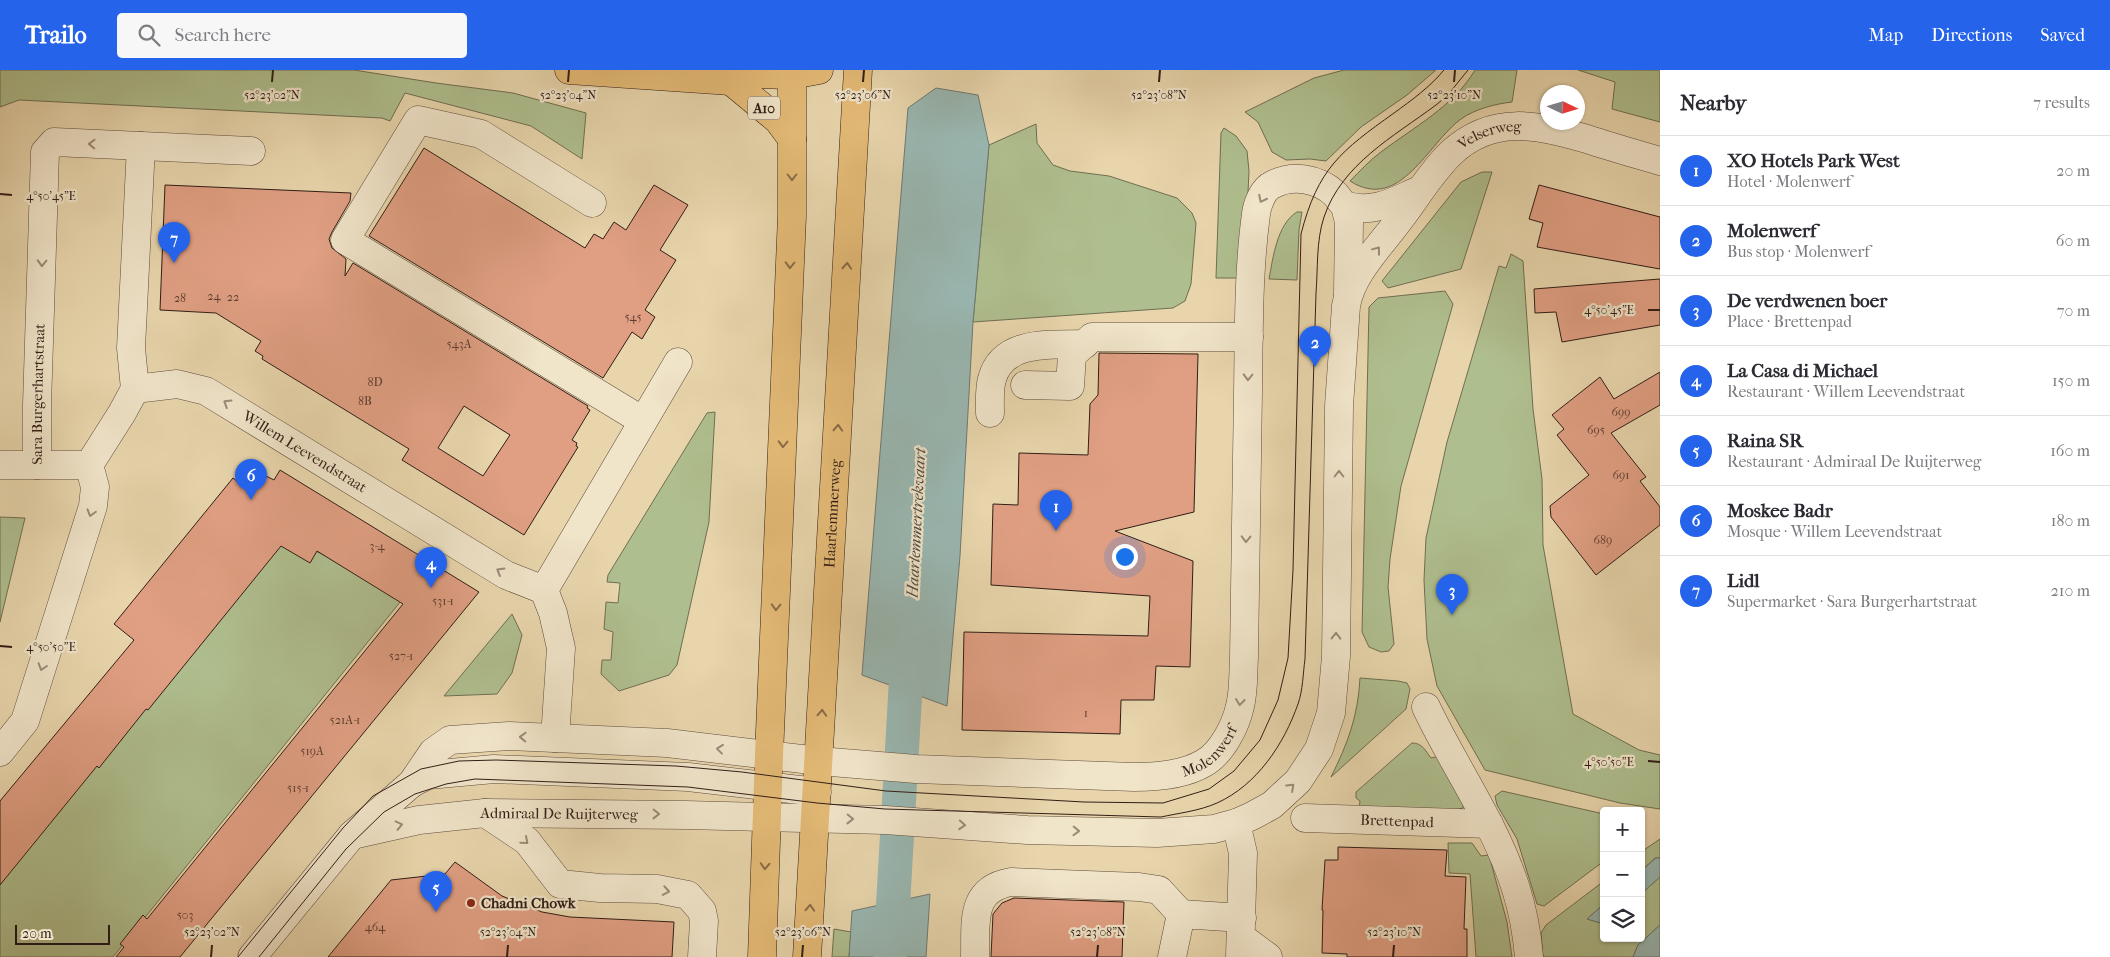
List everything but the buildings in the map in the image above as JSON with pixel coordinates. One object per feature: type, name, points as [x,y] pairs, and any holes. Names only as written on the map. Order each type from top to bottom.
[{"type":"main road","name":"A10","points":[[569,70],[732,81],[753,74],[819,70]]},
{"type":"main road","name":"Haarlemmerweg","points":[[806,957],[819,761],[858,70]]},
{"type":"main road","points":[[762,957],[792,226],[792,72]]},
{"type":"main road","name":"A10","points":[[732,81],[778,120],[792,139]]},
{"type":"street","points":[[592,203],[481,134],[418,120],[346,240],[643,421]]},
{"type":"street","name":"Velserweg","points":[[1423,188],[1451,154],[1471,138],[1494,128],[1517,125],[1548,128],[1660,161]]},
{"type":"street","name":"Sara Burgerhartstraat","points":[[89,465],[37,465],[37,396],[45,152],[54,142],[251,151]]},
{"type":"street","points":[[0,752],[25,722],[94,506],[95,487],[89,465],[135,389],[131,348],[141,146]]},
{"type":"street","name":"Molenwerf","points":[[769,755],[916,769],[1159,777],[1205,763],[1222,746],[1235,725],[1241,705],[1244,657],[1250,292],[1256,212],[1260,199],[1270,185],[1288,178],[1304,179],[1319,183],[1335,194],[1345,206]]},
{"type":"street","points":[[252,957],[352,835],[412,783],[428,775],[494,770],[688,777],[768,786],[816,805],[885,820],[1027,830],[1157,834],[1185,832],[1236,823],[1272,805],[1298,781],[1319,750],[1331,713],[1336,656],[1339,406],[1348,294],[1348,222],[1345,206],[1361,209],[1382,207],[1423,188]]},
{"type":"street","points":[[1348,294],[1361,271],[1423,188]]},
{"type":"street","points":[[1025,385],[1070,386],[1072,355],[1092,337],[1249,336]]},
{"type":"street","points":[[990,414],[991,380],[998,364],[1014,351],[1029,346],[1085,344]]},
{"type":"street","points":[[555,738],[560,648],[553,613],[544,590],[678,362]]},
{"type":"street","name":"Willem Leevendstraat","points":[[135,389],[177,384],[206,391],[506,575],[544,590]]},
{"type":"street","points":[[0,465],[37,465]]},
{"type":"street","points":[[1426,707],[1442,740],[1489,824],[1516,888],[1526,930],[1529,957]]},
{"type":"street","points":[[412,783],[432,752],[450,740],[509,736],[667,743],[769,755]]},
{"type":"street","name":"Admiraal De Ruijterweg","points":[[352,835],[419,820],[485,813],[671,814],[767,817],[816,805]]},
{"type":"street","points":[[485,813],[527,842],[560,884],[600,888],[657,889],[688,895],[702,911],[704,920],[702,957]]},
{"type":"street","name":"Brettenpad","points":[[1305,818],[1489,824]]},
{"type":"street","points":[[1236,823],[1243,853],[1241,937]]},
{"type":"street","points":[[975,957],[976,909],[980,901],[1000,884],[1012,882],[1139,886],[1159,890],[1181,914],[1241,937],[1268,957]]},
{"type":"street","points":[[1172,957],[1181,914]]},
{"type":"green space","points":[[0,70],[354,70],[513,93],[586,113],[582,159],[531,126],[405,93],[390,121],[382,118],[19,100],[0,107]]},
{"type":"green space","points":[[1344,70],[1436,70],[1407,95],[1361,127],[1326,161],[1310,159],[1286,160],[1272,152],[1258,122],[1245,112],[1314,78]]},
{"type":"green space","points":[[1475,70],[1517,70],[1512,102],[1472,112],[1461,119],[1412,171],[1398,182],[1384,188],[1368,189],[1350,181],[1377,155],[1445,105],[1466,83]]},
{"type":"green space","points":[[1578,70],[1660,70],[1660,122],[1612,109],[1615,82]]},
{"type":"green space","points":[[1036,124],[1037,143],[1053,165],[1070,171],[1109,176],[1177,198],[1192,213],[1196,223],[1191,284],[1185,301],[1173,308],[973,322],[989,145]]},
{"type":"green space","points":[[1224,128],[1236,136],[1247,151],[1249,171],[1244,278],[1216,278],[1221,133]]},
{"type":"green space","points":[[1482,172],[1492,172],[1461,269],[1388,288],[1382,281],[1461,182]]},
{"type":"green space","points":[[1297,212],[1302,212],[1299,230],[1297,280],[1269,279],[1280,233],[1290,217]]},
{"type":"green space","points":[[1511,254],[1523,261],[1533,409],[1542,479],[1543,545],[1573,714],[1639,750],[1660,755],[1660,809],[1620,803],[1485,770],[1437,686],[1427,639],[1424,580],[1426,538],[1447,442],[1499,266],[1506,268]]},
{"type":"green space","points":[[1445,291],[1453,304],[1401,486],[1390,559],[1388,587],[1394,644],[1389,651],[1381,652],[1369,647],[1362,632],[1369,307],[1378,298]]},
{"type":"green space","points":[[715,412],[709,522],[677,665],[669,675],[619,691],[601,674],[602,660],[611,660],[613,632],[604,629],[606,602],[618,603],[620,583],[607,582],[608,575],[707,413]]},
{"type":"green space","points":[[0,517],[25,518],[0,622]]},
{"type":"green space","points":[[266,526],[405,596],[113,957],[0,957],[0,851]]},
{"type":"green space","points":[[512,614],[522,635],[512,673],[497,694],[444,696]]},
{"type":"green space","points":[[1360,678],[1407,683],[1410,689],[1406,709],[1331,777],[1351,729],[1357,705]]},
{"type":"green space","points":[[1412,743],[1421,746],[1431,758],[1439,756],[1463,803],[1463,808],[1453,811],[1359,809],[1360,801],[1356,798],[1356,792]]},
{"type":"green space","points":[[1502,791],[1600,813],[1600,864],[1544,906],[1537,904],[1517,839],[1497,805],[1495,796]]},
{"type":"green space","points":[[1660,839],[1660,858],[1655,858],[1645,867],[1645,849]]},
{"type":"green space","points":[[1448,843],[1472,843],[1481,856],[1489,855],[1507,922],[1512,957],[1476,957],[1470,874],[1449,873]]},
{"type":"green space","points":[[1660,877],[1660,925],[1645,939],[1645,897],[1645,890]]},
{"type":"green space","points":[[1600,884],[1600,908],[1587,919],[1600,923],[1600,942],[1641,942],[1633,957],[1543,957],[1541,933],[1546,925]]},
{"type":"green space","points":[[834,929],[851,932],[849,957],[832,957]]},
{"type":"water","points":[[936,88],[978,95],[989,145],[973,322],[960,556],[947,706],[862,675],[908,108]]},
{"type":"water","points":[[1656,858],[1660,858],[1660,877],[1645,890],[1645,868]]},
{"type":"water","points":[[930,894],[926,957],[849,957],[852,911]]},
{"type":"water","points":[[1600,908],[1600,923],[1587,919]]},
{"type":"water","points":[[1660,925],[1660,957],[1633,957],[1638,945],[1645,942],[1645,939]]},
{"type":"waterway","name":"Haarlemmertrekvaart","points":[[890,957],[908,645]]},
{"type":"tram line","points":[[238,957],[343,828],[373,796],[421,769],[459,761],[496,760],[676,766],[742,772],[886,791],[1084,802],[1163,803],[1209,789],[1234,771],[1260,740],[1278,700],[1288,658],[1293,570],[1301,234],[1315,193],[1334,163],[1360,139],[1420,93],[1444,70]]},
{"type":"tram line","points":[[259,957],[346,849],[384,812],[415,794],[446,784],[475,779],[688,787],[817,803],[885,809],[1161,817],[1210,806],[1245,786],[1277,748],[1292,719],[1300,699],[1302,687],[1305,659],[1316,293],[1321,226],[1332,198],[1356,167],[1386,141],[1447,96],[1468,70]]},
{"type":"place","name":"Lidl","points":[[174,263]]},
{"type":"place","name":"Molenwerf","points":[[1315,367]]},
{"type":"place","name":"Moskee Badr","points":[[251,500]]},
{"type":"place","name":"XO Hotels Park West","points":[[1056,531]]},
{"type":"place","name":"La Casa di Michael","points":[[431,588]]},
{"type":"place","name":"De verdwenen boer","points":[[1452,615]]},
{"type":"place","name":"Chadni Chowk","points":[[471,903]]},
{"type":"place","name":"Raina SR","points":[[436,912]]}]
